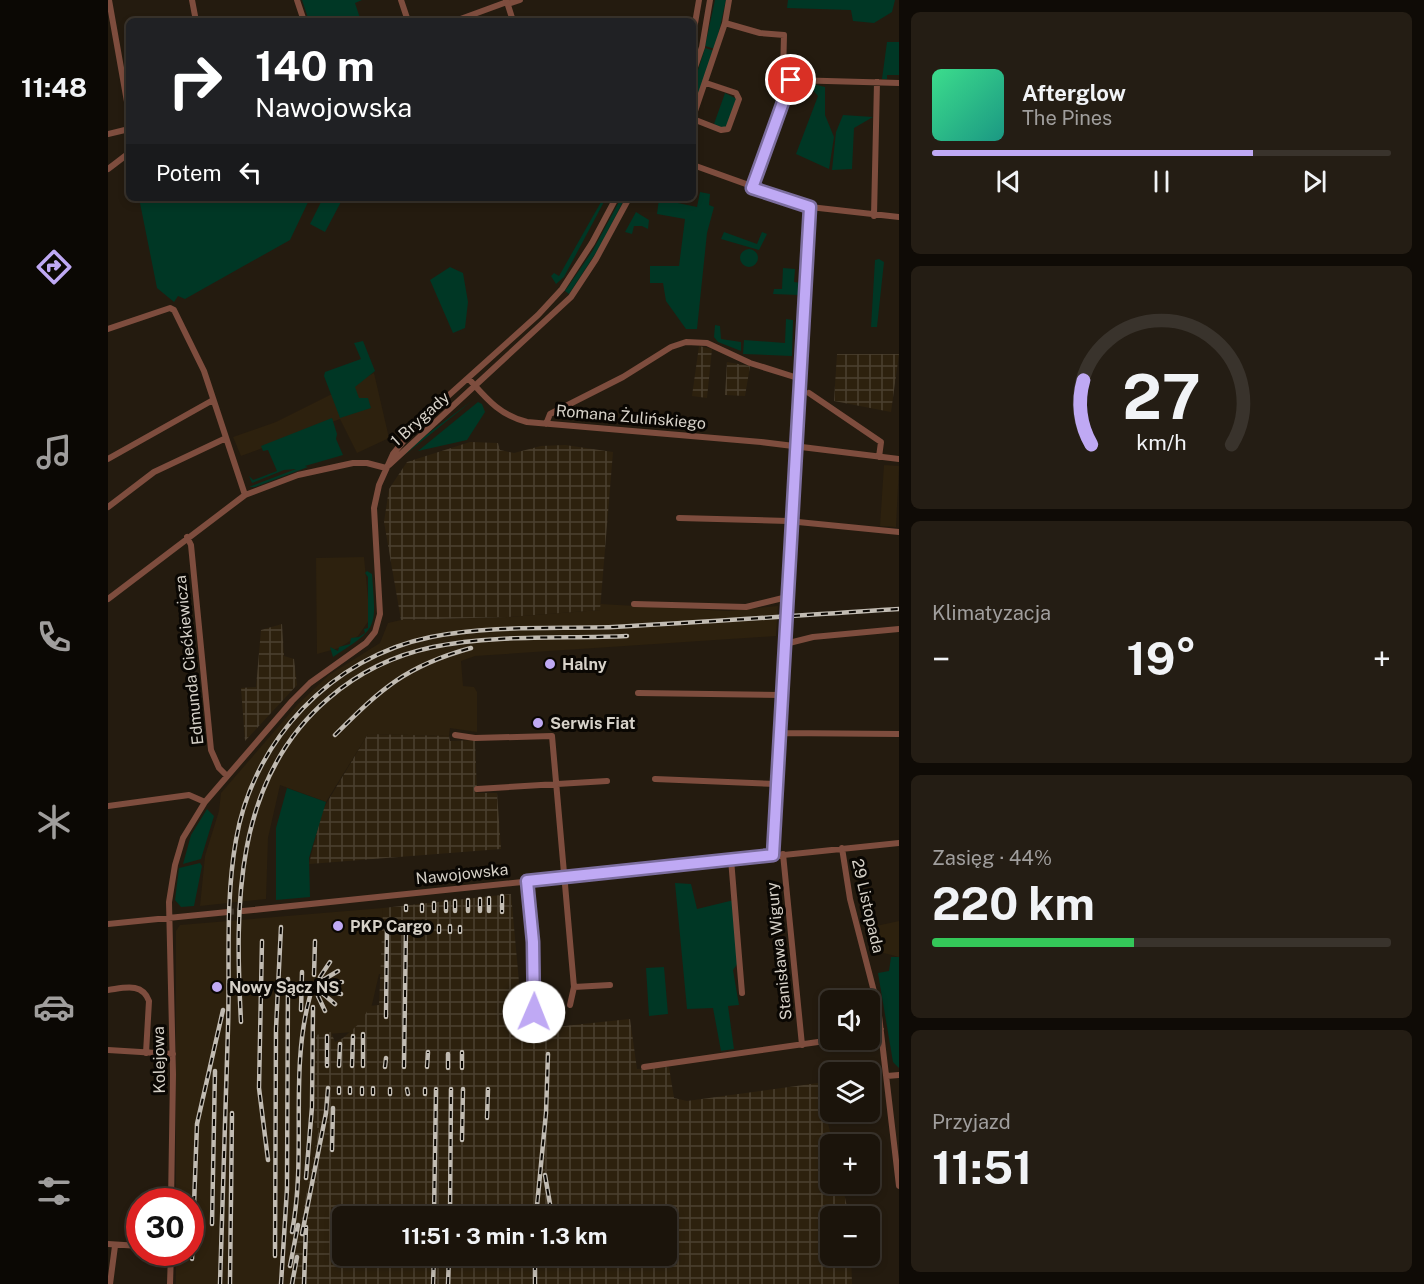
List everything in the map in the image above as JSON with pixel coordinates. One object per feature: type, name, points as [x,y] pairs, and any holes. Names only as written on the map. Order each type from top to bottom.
[{"type":"street","points":[[109,0],[126,96]]},
{"type":"street","points":[[192,0],[195,18]]},
{"type":"street","points":[[297,0],[303,18]]},
{"type":"street","points":[[401,0],[407,18]]},
{"type":"street","points":[[463,18],[507,2],[520,0]]},
{"type":"street","points":[[696,18],[699,0]]},
{"type":"street","points":[[696,64],[702,47],[710,0]]},
{"type":"street","points":[[696,110],[725,23],[729,0]]},
{"type":"street","points":[[507,2],[512,18]]},
{"type":"street","points":[[725,23],[760,33],[784,35],[783,75],[791,80],[899,83]]},
{"type":"street","points":[[752,188],[791,80]]},
{"type":"street","points":[[874,216],[877,82]]},
{"type":"street","points":[[696,119],[721,130],[728,129],[739,99],[736,93],[706,83]]},
{"type":"street","points":[[108,134],[126,130]]},
{"type":"street","points":[[108,169],[126,155]]},
{"type":"street","points":[[696,166],[810,207],[899,217]]},
{"type":"street","name":"1 Brygady","points":[[386,468],[393,454],[419,422],[538,315],[561,290],[592,243],[614,201]]},
{"type":"street","name":"1 Brygady","points":[[386,468],[571,297],[596,259],[627,201]]},
{"type":"street","points":[[773,855],[810,207]]},
{"type":"street","points":[[108,329],[170,308],[195,352],[244,495]]},
{"type":"street","points":[[546,424],[550,414],[623,377],[671,347],[686,342],[707,343],[750,363],[801,380]]},
{"type":"street","name":"Romana Żulińskiego","points":[[468,378],[496,409],[510,418],[546,424],[899,459]]},
{"type":"street","points":[[808,393],[881,442],[879,457]]},
{"type":"street","points":[[108,459],[213,400]]},
{"type":"street","points":[[108,507],[154,472],[224,439]]},
{"type":"street","points":[[108,599],[244,495],[298,476],[353,463],[367,463],[386,468]]},
{"type":"street","name":"Kolejowa","points":[[171,1188],[173,1054],[168,918],[171,879],[178,851],[189,826],[205,802],[310,683],[366,643],[375,632],[380,614],[374,513],[386,468]]},
{"type":"street","points":[[680,518],[791,521],[899,532]]},
{"type":"street","name":"Edmunda Ciećkiewicza","points":[[187,537],[191,545],[211,750],[219,768],[227,776]]},
{"type":"street","points":[[634,604],[746,608],[787,597]]},
{"type":"street","points":[[785,644],[813,637],[899,629]]},
{"type":"street","points":[[638,693],[782,695]]},
{"type":"street","points":[[780,734],[899,734]]},
{"type":"street","points":[[455,735],[475,738],[552,736],[574,987],[570,1005]]},
{"type":"street","points":[[655,779],[777,784]]},
{"type":"street","points":[[477,789],[607,782]]},
{"type":"street","points":[[108,806],[189,795],[205,802]]},
{"type":"street","name":"Nawojowska","points":[[243,910],[899,843]]},
{"type":"street","name":"29 Listopada","points":[[842,848],[850,899],[874,990],[881,1029],[899,1186]]},
{"type":"street","name":"Stanisława Wigury","points":[[783,854],[802,1046]]},
{"type":"street","points":[[731,860],[742,993]]},
{"type":"street","points":[[527,881],[534,954],[534,1012]]},
{"type":"street","points":[[108,924],[228,912]]},
{"type":"street","points":[[574,987],[610,985]]},
{"type":"street","points":[[108,990],[135,987],[146,993],[149,1001],[146,1053]]},
{"type":"street","points":[[644,1067],[820,1042]]},
{"type":"street","points":[[108,1050],[173,1054]]},
{"type":"street","points":[[887,1077],[899,1075]]},
{"type":"street","points":[[110,1284],[111,1245],[126,1246]]},
{"type":"street","points":[[170,1284],[171,1266]]},
{"type":"shaded area","points":[[699,346],[712,349],[707,398],[692,396]]},
{"type":"shaded area","points":[[837,354],[899,354],[891,412],[834,401]]},
{"type":"shaded area","points":[[727,362],[750,366],[745,396],[725,395]]},
{"type":"shaded area","points":[[374,373],[389,438],[357,453],[340,419],[241,456],[233,437],[276,422]]},
{"type":"shaded area","points":[[470,442],[498,443],[500,450],[514,453],[541,446],[565,445],[613,452],[600,610],[507,617],[401,620],[384,522],[389,489],[407,462]]},
{"type":"shaded area","points":[[884,465],[899,466],[896,527],[880,526]]},
{"type":"shaded area","points":[[364,557],[370,619],[358,636],[339,648],[317,654],[316,558]]},
{"type":"shaded area","points":[[600,604],[728,611],[778,606],[776,636],[475,656],[461,661],[463,686],[474,687],[477,692],[477,732],[450,728],[449,736],[368,734],[326,802],[280,785],[268,838],[266,899],[200,906],[205,856],[219,811],[221,793],[298,704],[329,675],[380,643],[388,623],[401,620],[507,617],[600,610]]},
{"type":"shaded area","points":[[282,624],[284,656],[294,659],[297,685],[245,741],[241,688],[256,687],[261,630]]},
{"type":"shaded area","points":[[368,734],[449,736],[450,741],[475,740],[477,793],[497,793],[501,849],[309,864],[322,811]]},
{"type":"shaded area","points":[[511,894],[521,1004],[543,1005],[545,1028],[630,1019],[637,1069],[669,1067],[674,1098],[687,1101],[818,1083],[820,1122],[828,1122],[831,1134],[820,1134],[820,1194],[844,1194],[847,1206],[820,1206],[820,1266],[851,1266],[852,1284],[289,1284],[319,1128],[314,1128],[316,1035],[331,1032],[335,1042],[361,1022],[370,1006],[379,1005],[383,908]]},
{"type":"shaded area","points":[[383,908],[382,974],[379,974],[366,1031],[316,1035],[314,1127],[320,1128],[289,1284],[176,1284],[176,1266],[204,1266],[204,1188],[176,1188],[176,931],[180,925]]},
{"type":"shaded area","points":[[899,921],[899,957],[876,951],[876,926]]},
{"type":"green space","points":[[302,0],[362,0],[355,3],[360,18],[308,18]]},
{"type":"green space","points":[[715,0],[726,0],[715,49],[705,46]]},
{"type":"green space","points":[[788,0],[895,0],[892,12],[874,23],[853,21],[851,10],[787,8]]},
{"type":"green space","points":[[887,42],[899,42],[899,75],[887,75],[887,79],[882,79]]},
{"type":"green space","points":[[705,48],[715,51],[696,105],[696,76]]},
{"type":"green space","points":[[813,84],[825,87],[825,115],[834,137],[829,169],[796,154],[818,96],[811,88]]},
{"type":"green space","points":[[725,93],[737,99],[727,126],[723,128],[714,124]]},
{"type":"green space","points":[[843,115],[873,117],[854,128],[852,169],[832,170],[836,132]]},
{"type":"green space","points":[[700,192],[710,194],[709,205],[714,207],[707,233],[697,329],[686,329],[666,301],[663,283],[650,283],[650,266],[679,266],[685,219],[657,214],[659,201],[697,207]]},
{"type":"green space","points":[[140,201],[309,201],[290,240],[185,299],[178,296],[174,302],[157,288]]},
{"type":"green space","points":[[322,201],[341,201],[325,232],[310,224]]},
{"type":"green space","points":[[604,201],[564,277],[556,284],[551,276],[554,273],[559,276],[601,202]]},
{"type":"green space","points":[[619,201],[623,201],[599,248],[569,294],[565,291],[593,250]]},
{"type":"green space","points":[[636,212],[649,220],[648,229],[634,226],[632,234],[625,232]]},
{"type":"green space","points":[[724,232],[757,244],[762,232],[767,234],[759,250],[721,239]]},
{"type":"green space","points":[[749,249],[755,252],[758,258],[755,264],[749,267],[743,264],[740,258],[743,252]]},
{"type":"green space","points":[[879,259],[884,262],[877,327],[871,327],[875,260]]},
{"type":"green space","points":[[450,267],[463,273],[468,302],[465,328],[453,333],[430,280]]},
{"type":"green space","points":[[783,268],[795,269],[794,282],[801,283],[801,293],[798,295],[773,294],[774,289],[782,289]]},
{"type":"green space","points":[[786,319],[793,320],[792,356],[743,354],[744,340],[785,343]]},
{"type":"green space","points":[[715,325],[720,326],[721,339],[741,342],[741,351],[718,342],[714,337]]},
{"type":"green space","points":[[363,341],[375,371],[355,387],[359,398],[368,398],[371,408],[340,418],[324,376],[325,372],[361,359],[354,343]]},
{"type":"green space","points":[[473,400],[402,457],[426,435]]},
{"type":"green space","points":[[478,402],[482,404],[485,412],[467,440],[418,451]]},
{"type":"green space","points":[[332,418],[337,434],[336,439],[343,455],[305,466],[308,467],[255,487],[249,487],[296,469],[284,470],[252,483],[249,476],[253,480],[277,471],[268,450],[263,451],[261,446]]},
{"type":"green space","points":[[367,571],[372,574],[374,617],[371,625],[367,632],[359,639],[333,657],[330,647],[338,651],[339,647],[350,644],[351,638],[359,637],[365,633],[364,629],[368,628],[368,577],[365,573]]},
{"type":"green space","points":[[287,788],[326,802],[309,858],[310,897],[276,900],[276,828]]},
{"type":"green space","points":[[207,809],[214,816],[201,859],[183,864],[191,835]]},
{"type":"green space","points":[[200,863],[202,866],[194,906],[181,907],[175,900],[179,868]]},
{"type":"green space","points":[[675,883],[691,884],[697,909],[734,900],[738,963],[733,970],[739,1005],[728,1006],[734,1049],[721,1051],[713,1008],[687,1009]]},
{"type":"green space","points":[[891,957],[899,957],[899,1068],[893,1062],[878,973],[889,971]]},
{"type":"green space","points":[[664,967],[668,1014],[649,1016],[646,968]]},
{"type":"tunnel","points":[[228,912],[243,911]]},
{"type":"railway","points":[[220,1284],[228,1028],[229,910],[236,840],[245,803],[260,769],[279,737],[303,708],[330,684],[361,663],[395,647],[453,633],[499,629],[613,627],[899,609]]},
{"type":"railway","points":[[241,1022],[239,934],[241,890],[247,847],[257,806],[274,767],[297,730],[329,698],[352,681],[378,666],[419,650],[481,640],[627,636]]},
{"type":"railway","points":[[335,735],[367,704],[396,681],[429,663],[471,648]]},
{"type":"railway","points":[[502,896],[502,912]]},
{"type":"railway","points":[[489,898],[489,911]]},
{"type":"railway","points":[[480,899],[480,911]]},
{"type":"railway","points":[[468,900],[468,911]]},
{"type":"railway","points":[[455,901],[455,911]]},
{"type":"railway","points":[[446,902],[446,911]]},
{"type":"railway","points":[[434,903],[434,911]]},
{"type":"railway","points":[[422,905],[422,911]]},
{"type":"railway","points":[[386,1017],[387,926]]},
{"type":"railway","points":[[404,1067],[406,926]]},
{"type":"railway","points":[[429,926],[429,931]]},
{"type":"railway","points":[[439,926],[439,932]]},
{"type":"railway","points":[[450,926],[450,932]]},
{"type":"railway","points":[[275,1256],[276,1029],[281,927]]},
{"type":"railway","points":[[460,927],[460,932]]},
{"type":"railway","points":[[262,941],[259,1088],[268,1160]]},
{"type":"railway","points":[[314,975],[315,941]]},
{"type":"railway","points":[[320,977],[330,962]]},
{"type":"railway","points":[[323,980],[338,971]]},
{"type":"railway","points":[[301,1010],[302,972]]},
{"type":"railway","points":[[281,1284],[287,1189],[288,979]]},
{"type":"railway","points":[[325,984],[342,982]]},
{"type":"railway","points":[[324,989],[341,994]]},
{"type":"railway","points":[[322,993],[335,1004]]},
{"type":"railway","points":[[292,1232],[298,1173],[300,1054],[310,996]]},
{"type":"railway","points":[[318,996],[325,1011]]},
{"type":"railway","points":[[306,1178],[312,1107],[313,1007]]},
{"type":"railway","points":[[195,1188],[197,1124],[223,1010]]},
{"type":"railway","points":[[363,1034],[363,1066]]},
{"type":"railway","points":[[327,1036],[327,1066]]},
{"type":"railway","points":[[352,1066],[353,1036]]},
{"type":"railway","points":[[339,1066],[340,1044]]},
{"type":"railway","points":[[427,1067],[428,1052]]},
{"type":"railway","points":[[462,1052],[462,1068]]},
{"type":"railway","points":[[448,1054],[448,1068]]},
{"type":"railway","points":[[537,1206],[546,1113],[548,1054]]},
{"type":"railway","points":[[385,1067],[386,1058]]},
{"type":"railway","points":[[212,1224],[215,1071]]},
{"type":"railway","points":[[302,1234],[326,1113],[328,1088]]},
{"type":"railway","points":[[339,1088],[339,1093]]},
{"type":"railway","points":[[350,1088],[350,1093]]},
{"type":"railway","points":[[362,1088],[362,1094]]},
{"type":"railway","points":[[373,1088],[373,1094]]},
{"type":"railway","points":[[390,1089],[390,1094]]},
{"type":"railway","points":[[407,1089],[408,1094]]},
{"type":"railway","points":[[425,1089],[425,1094]]},
{"type":"railway","points":[[434,1206],[436,1089]]},
{"type":"railway","points":[[450,1206],[451,1089]]},
{"type":"railway","points":[[462,1140],[463,1089]]},
{"type":"railway","points":[[487,1118],[488,1089]]},
{"type":"railway","points":[[332,1150],[333,1108]]},
{"type":"railway","points":[[230,1284],[232,1113]]},
{"type":"railway","points":[[545,1175],[550,1206]]},
{"type":"railway","points":[[290,1266],[298,1225]]},
{"type":"railway","points":[[304,1284],[306,1227]]},
{"type":"railway","points":[[292,1284],[297,1257]]},
{"type":"railway","points":[[433,1284],[434,1266]]},
{"type":"railway","points":[[448,1284],[449,1266]]},
{"type":"railway","points":[[535,1266],[535,1284]]},
{"type":"place","name":"Halny","points":[[550,664]]},
{"type":"place","name":"Serwis Fiat","points":[[538,723]]},
{"type":"place","name":"PKP Cargo","points":[[338,926]]},
{"type":"place","name":"Nowy Sącz NS","points":[[217,987]]},
{"type":"route","points":[[534,1012],[535,976],[527,881],[773,855],[810,207],[752,188],[791,80]]}]
